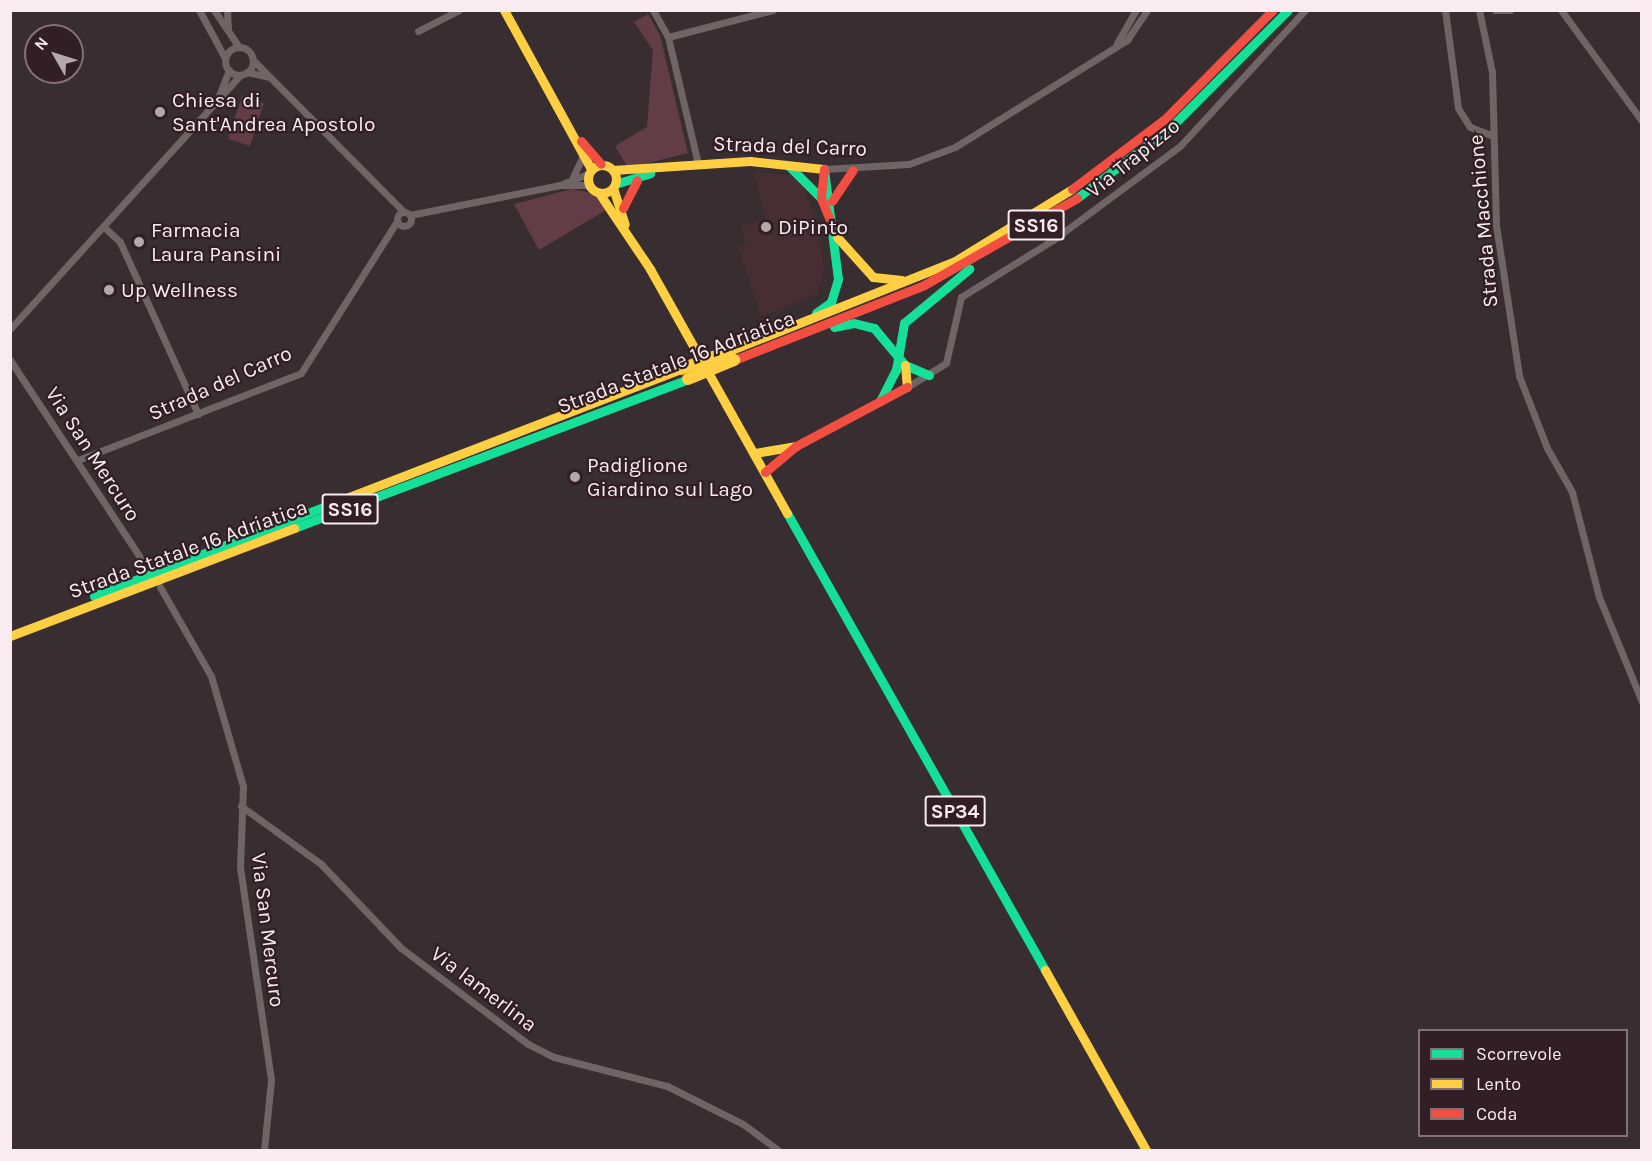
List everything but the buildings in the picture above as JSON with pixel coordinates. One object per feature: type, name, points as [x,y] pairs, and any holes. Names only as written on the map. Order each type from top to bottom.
[{"type":"main road","points":[[504,10],[765,472],[796,446],[907,387],[900,364],[881,333],[863,324],[786,335]]},
{"type":"main road","name":"Strada Statale 16 Adriatica","points":[[786,335],[921,277],[990,242],[1109,164],[1214,75],[1273,10]]},
{"type":"main road","name":"Strada Statale 16 Adriatica","points":[[10,629],[732,356],[994,251],[1116,172],[1171,127],[1288,10]]},
{"type":"main road","points":[[575,135],[583,156],[597,176],[614,186],[623,208],[626,228]]},
{"type":"main road","name":"Strada del Carro","points":[[597,176],[698,164],[750,161],[824,169]]},
{"type":"main road","points":[[789,166],[827,200]]},
{"type":"main road","points":[[786,335],[821,311],[836,291],[824,169]]},
{"type":"main road","points":[[827,200],[854,170]]},
{"type":"main road","name":"Strada del Carro","points":[[597,176],[614,186],[637,180],[653,171]]},
{"type":"main road","points":[[623,208],[637,180]]},
{"type":"main road","points":[[831,225],[842,248],[873,277],[891,282],[921,277]]},
{"type":"main road","points":[[880,401],[900,364],[900,334],[911,313],[994,251]]},
{"type":"main road","points":[[900,364],[929,375]]},
{"type":"main road","name":"Strada Statale 16 Adriatica","points":[[10,636],[684,374]]},
{"type":"main road","points":[[755,453],[796,446]]},
{"type":"main road","name":"SP34","points":[[765,472],[1146,1150]]},
{"type":"street","points":[[199,10],[229,70],[214,103]]},
{"type":"street","points":[[214,10],[239,47],[391,202],[407,225]]},
{"type":"street","points":[[227,10],[228,30]]},
{"type":"street","points":[[418,32],[459,10]]},
{"type":"street","points":[[653,10],[668,37],[698,164]]},
{"type":"street","points":[[668,37],[741,14],[773,10]]},
{"type":"street","name":"Strada del Carro","points":[[1112,50],[1136,10]]},
{"type":"street","name":"Strada del Carro","points":[[824,169],[854,170],[909,164],[955,147],[1127,40],[1147,10]]},
{"type":"street","name":"Via Trapizzo","points":[[907,387],[946,363],[961,297],[1053,240],[1180,146],[1305,10]]},
{"type":"street","points":[[1445,10],[1458,108],[1470,127],[1491,135]]},
{"type":"street","name":"Strada Macchione","points":[[1479,10],[1492,72],[1491,135],[1504,299],[1519,376],[1547,448],[1572,492],[1599,597],[1641,702]]},
{"type":"street","points":[[1495,10],[1510,10]]},
{"type":"street","points":[[1561,10],[1641,121]]},
{"type":"street","points":[[225,58],[239,47]]},
{"type":"street","points":[[10,329],[14,320],[104,227],[214,103],[244,73],[252,60]]},
{"type":"street","points":[[229,70],[273,80]]},
{"type":"street","points":[[571,179],[583,156]]},
{"type":"street","name":"Strada del Carro","points":[[560,185],[571,179],[597,176]]},
{"type":"street","name":"Strada del Carro","points":[[385,242],[407,225],[435,214],[597,176]]},
{"type":"street","name":"Strada del Carro","points":[[78,460],[301,373],[402,216],[435,214]]},
{"type":"street","points":[[402,216],[407,225]]},
{"type":"street","points":[[104,227],[120,242],[198,414]]},
{"type":"street","name":"Via San Mercuro","points":[[10,360],[146,566]]},
{"type":"street","name":"Via San Mercuro","points":[[160,587],[211,676],[232,736],[243,786],[240,867],[272,1080],[264,1150]]},
{"type":"street","name":"Via lamerlina","points":[[241,806],[321,864],[401,948],[528,1044],[554,1057],[667,1086],[743,1124],[778,1150]]},
{"type":"shaded area","points":[[648,14],[660,35],[688,153],[628,168],[615,146],[647,127],[653,50],[634,22]]},
{"type":"shaded area","points":[[242,96],[264,103],[250,146],[228,139]]},
{"type":"shaded area","points":[[754,172],[791,175],[803,187],[818,224],[824,268],[818,294],[761,317],[738,246],[746,244],[741,226],[765,219]]},
{"type":"shaded area","points":[[572,189],[592,193],[606,210],[539,250],[514,204]]},
{"type":"traffic: fast","points":[[1077,198],[1171,127],[1288,10]]},
{"type":"traffic: fast","points":[[789,166],[821,198]]},
{"type":"traffic: fast","points":[[816,313],[831,302],[838,279],[824,169]]},
{"type":"traffic: fast","points":[[615,184],[650,173]]},
{"type":"traffic: fast","points":[[880,401],[896,370],[904,323],[969,269]]},
{"type":"traffic: fast","points":[[834,327],[854,323],[874,328],[905,365],[929,375]]},
{"type":"traffic: fast","points":[[294,528],[688,379]]},
{"type":"traffic: fast","points":[[94,596],[336,502]]},
{"type":"traffic: fast","points":[[787,513],[1045,970]]},
{"type":"traffic: slow","points":[[504,10],[591,169]]},
{"type":"traffic: slow","points":[[613,170],[750,161],[824,169]]},
{"type":"traffic: slow","points":[[602,165],[612,169],[616,179],[612,189],[602,193],[592,189],[588,179],[592,169],[602,165]]},
{"type":"traffic: slow","points":[[613,188],[625,224]]},
{"type":"traffic: slow","points":[[729,351],[955,261],[1072,189]]},
{"type":"traffic: slow","points":[[599,193],[650,269],[787,513]]},
{"type":"traffic: slow","points":[[837,237],[873,277],[902,280]]},
{"type":"traffic: slow","points":[[681,369],[729,351]]},
{"type":"traffic: slow","points":[[688,379],[734,360]]},
{"type":"traffic: slow","points":[[905,365],[907,387]]},
{"type":"traffic: slow","points":[[336,502],[681,369]]},
{"type":"traffic: slow","points":[[755,453],[796,446]]},
{"type":"traffic: slow","points":[[10,636],[294,528]]},
{"type":"traffic: slow","points":[[1045,970],[1146,1150]]},
{"type":"traffic: jam","points":[[1072,189],[1165,119],[1273,10]]},
{"type":"traffic: jam","points":[[581,141],[601,164]]},
{"type":"traffic: jam","points":[[824,169],[821,198],[829,218]]},
{"type":"traffic: jam","points":[[832,201],[853,170]]},
{"type":"traffic: jam","points":[[623,208],[637,180]]},
{"type":"traffic: jam","points":[[734,360],[924,285],[1077,198]]},
{"type":"traffic: jam","points":[[765,472],[796,446],[907,387]]},
{"type":"place","name":"Chiesa di Sant'Andrea Apostolo","points":[[160,112]]},
{"type":"place","name":"DiPinto","points":[[766,227]]},
{"type":"place","name":"Farmacia Laura Pansini","points":[[139,242]]},
{"type":"place","name":"Up Wellness","points":[[109,290]]},
{"type":"place","name":"Padiglione Giardino sul Lago","points":[[575,477]]}]
